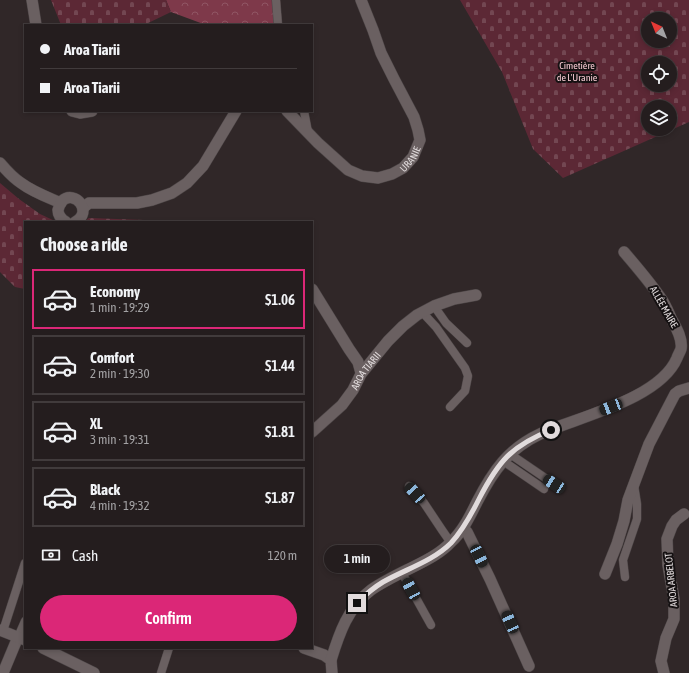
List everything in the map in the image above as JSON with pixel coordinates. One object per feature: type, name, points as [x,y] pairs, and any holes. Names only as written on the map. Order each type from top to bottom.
[{"type":"street","points":[[32,0],[36,24]]},
{"type":"street","name":"URANIE","points":[[288,112],[318,143],[348,170],[362,176],[378,178],[392,174],[404,168],[413,157],[420,140],[414,117],[382,53],[361,0]]},
{"type":"street","points":[[76,112],[86,112]]},
{"type":"street","points":[[83,208],[89,203],[137,203],[152,200],[172,193],[187,184],[203,166],[235,112]]},
{"type":"street","points":[[0,163],[20,183],[33,191],[61,203]]},
{"type":"street","points":[[65,221],[59,215],[59,207],[64,200],[73,198],[81,203],[83,208],[81,218],[76,221]]},
{"type":"street","name":"ALLÉE MAIRE","points":[[506,458],[526,441],[540,434],[623,402],[642,393],[670,369],[675,362],[681,349],[681,341],[677,329],[661,297],[624,252]]},
{"type":"street","points":[[313,291],[358,362],[361,373]]},
{"type":"street","name":"AROA TIARII","points":[[313,431],[342,405],[361,373],[403,326],[422,312],[434,306],[454,299],[476,295]]},
{"type":"street","points":[[606,574],[619,538],[628,500],[649,444],[673,397],[679,391],[689,388]]},
{"type":"street","points":[[332,673],[331,660],[341,630],[357,603],[383,582],[432,557],[451,543],[471,515],[489,481],[506,458]]},
{"type":"street","name":"AROA ARBELOT","points":[[664,673],[661,660],[666,638],[674,619],[674,599],[668,566],[667,539],[676,520],[684,514]]},
{"type":"street","points":[[462,529],[467,532],[490,579],[529,666]]},
{"type":"street","points":[[2,630],[21,638],[3,673]]},
{"type":"street","points":[[45,649],[94,673]]},
{"type":"street","points":[[307,649],[324,655],[331,660]]},
{"type":"lane","points":[[276,0],[278,24]]},
{"type":"lane","points":[[304,112],[308,132]]},
{"type":"lane","points":[[434,306],[446,323],[467,343]]},
{"type":"lane","points":[[422,312],[436,327],[465,368],[468,376],[465,391],[450,406]]},
{"type":"lane","points":[[506,458],[554,484]]},
{"type":"lane","points":[[506,458],[544,489]]},
{"type":"lane","points":[[625,577],[623,560],[637,519],[637,504],[634,483]]},
{"type":"lane","points":[[409,486],[424,503],[451,543]]},
{"type":"lane","points":[[2,630],[24,565]]},
{"type":"lane","points":[[402,573],[431,625]]},
{"type":"lane","points":[[21,638],[24,625]]},
{"type":"lane","points":[[161,673],[169,649]]},
{"type":"green space","points":[[51,0],[166,0],[171,12],[146,24],[61,24]]},
{"type":"green space","points":[[166,0],[280,0],[282,24],[203,24],[171,12]]},
{"type":"green space","name":"Cimetière de L'Uranie","points":[[460,0],[689,0],[689,122],[677,127],[677,100],[641,100],[641,136],[658,136],[563,178],[533,149],[502,72]]},
{"type":"green space","points":[[0,183],[40,214],[55,221],[24,221],[24,289],[15,287],[0,272]]},
{"type":"green space","points":[[89,218],[144,221],[84,221]]},
{"type":"route","points":[[357,603],[383,582],[432,557],[451,543],[471,515],[489,481],[503,461],[526,441],[551,430]]}]
